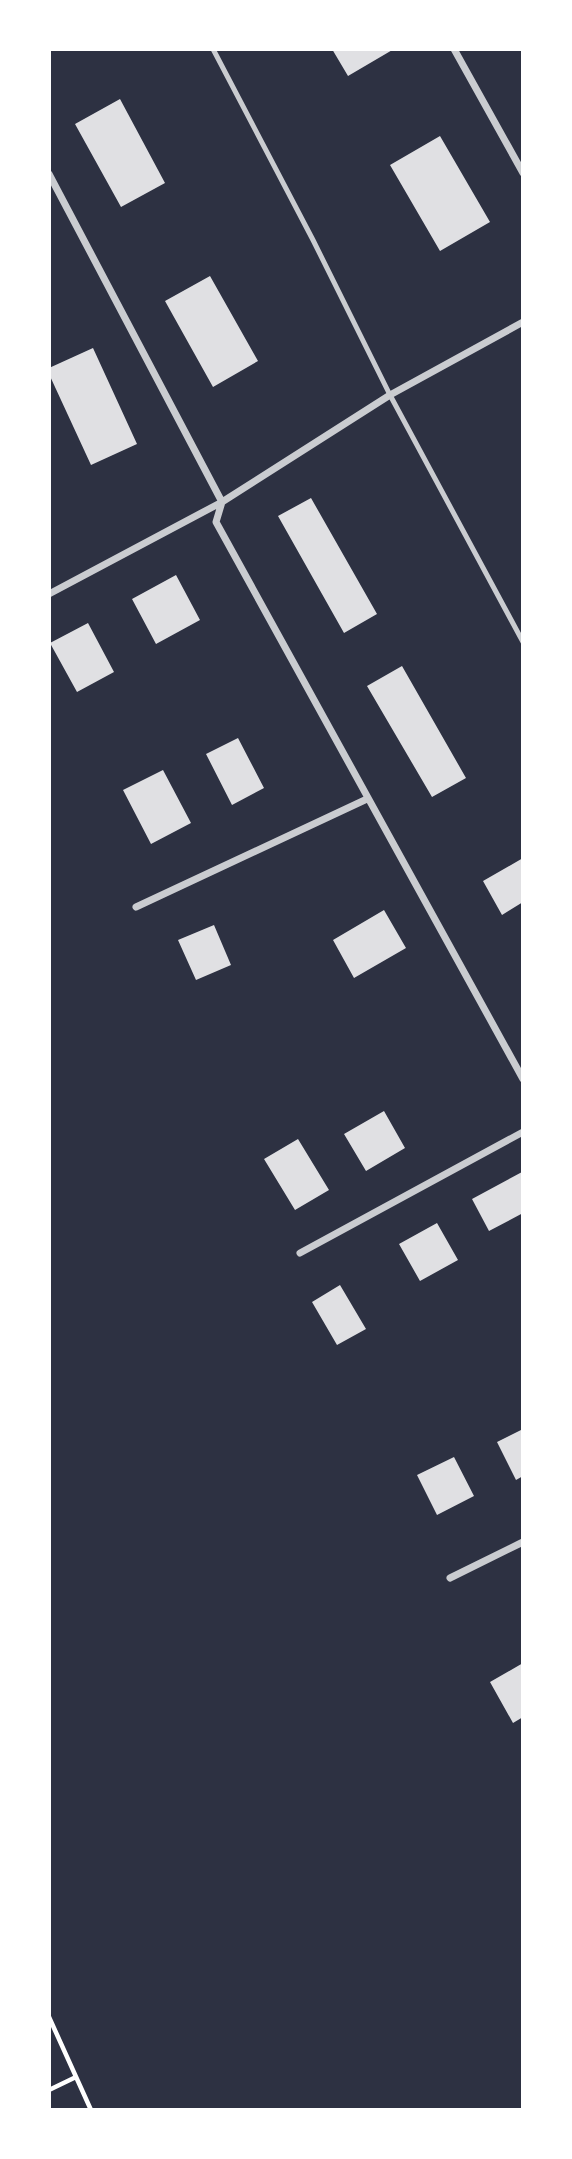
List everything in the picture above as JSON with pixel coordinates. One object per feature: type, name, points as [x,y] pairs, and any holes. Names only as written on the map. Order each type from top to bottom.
[{"type":"street","points":[[454,49],[523,173]]},
{"type":"street","points":[[49,174],[222,502],[216,522],[523,1079]]},
{"type":"street","points":[[49,594],[222,502],[390,395],[523,322]]},
{"type":"street","points":[[136,907],[367,799]]},
{"type":"street","points":[[300,1253],[523,1132]]},
{"type":"street","points":[[450,1578],[523,1542]]},
{"type":"lane","points":[[213,49],[390,395],[523,642]]},
{"type":"path","points":[[49,2017],[91,2110]]},
{"type":"path","points":[[49,2091],[76,2077]]},
{"type":"building","points":[[332,49],[394,49],[348,76]]},
{"type":"building","points":[[120,99],[165,183],[121,207],[75,124]]},
{"type":"building","points":[[440,136],[490,222],[440,251],[390,165]]},
{"type":"building","points":[[210,276],[258,361],[213,387],[165,301]]},
{"type":"building","points":[[93,348],[137,444],[91,465],[49,374],[49,368]]},
{"type":"building","points":[[311,498],[377,614],[344,633],[278,516]]},
{"type":"building","points":[[176,575],[200,620],[156,644],[132,599]]},
{"type":"building","points":[[88,623],[114,672],[77,692],[50,643]]},
{"type":"building","points":[[402,666],[466,778],[432,797],[367,686]]},
{"type":"building","points":[[238,738],[264,788],[232,805],[206,754]]},
{"type":"building","points":[[163,770],[191,823],[151,844],[123,790]]},
{"type":"building","points":[[523,858],[523,902],[502,915],[483,881]]},
{"type":"building","points":[[384,910],[406,948],[354,978],[333,940]]},
{"type":"building","points":[[214,925],[231,965],[196,980],[178,940]]},
{"type":"building","points":[[384,1111],[405,1148],[366,1171],[344,1134]]},
{"type":"building","points":[[298,1139],[329,1190],[295,1210],[264,1159]]},
{"type":"building","points":[[522,1172],[523,1213],[489,1231],[472,1199]]},
{"type":"building","points":[[437,1223],[458,1260],[420,1281],[399,1244]]},
{"type":"building","points":[[340,1285],[366,1329],[337,1345],[312,1302]]},
{"type":"building","points":[[523,1429],[523,1476],[516,1480],[497,1442]]},
{"type":"building","points":[[454,1457],[474,1496],[437,1515],[417,1475]]},
{"type":"building","points":[[523,1663],[523,1717],[513,1723],[490,1682]]}]
